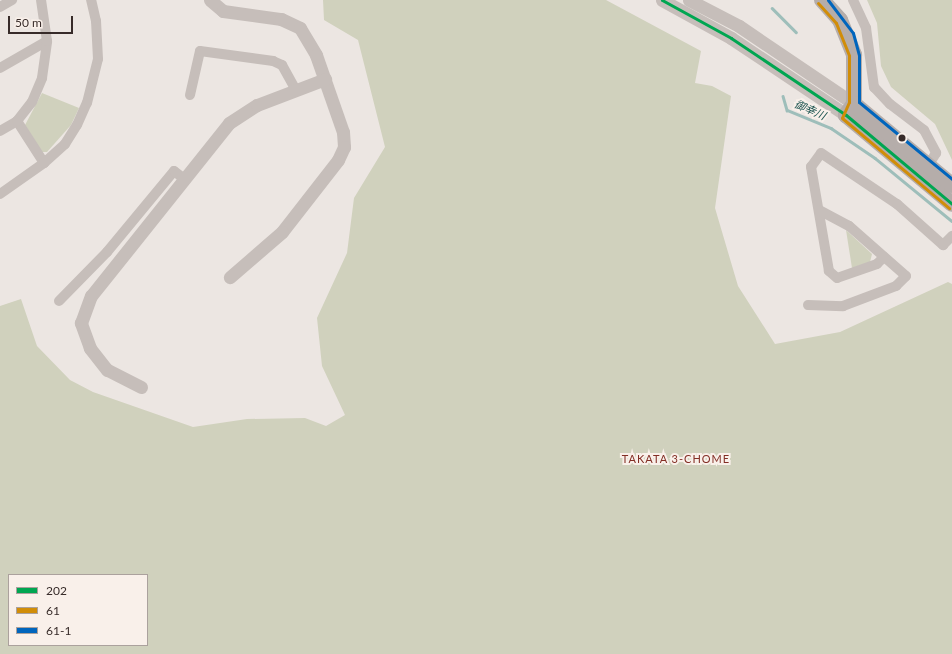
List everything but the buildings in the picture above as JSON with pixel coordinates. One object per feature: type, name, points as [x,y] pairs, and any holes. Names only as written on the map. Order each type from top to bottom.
[{"type":"main road","points":[[822,0],[848,34],[854,55],[850,109]]},
{"type":"main road","points":[[850,109],[929,164],[952,186]]},
{"type":"main road","points":[[850,109],[952,204]]},
{"type":"street","points":[[0,7],[12,0]]},
{"type":"street","points":[[0,131],[17,121],[39,88],[47,41],[40,0]]},
{"type":"street","points":[[0,194],[44,163],[65,144],[88,103],[98,40],[91,0]]},
{"type":"street","points":[[210,0],[223,11],[282,19],[300,28],[310,39],[343,132],[344,147],[338,160],[282,232],[230,277]]},
{"type":"street","points":[[662,0],[732,38],[850,109]]},
{"type":"street","points":[[689,0],[739,26],[850,109]]},
{"type":"street","points":[[853,0],[866,28],[874,87],[890,104],[924,130],[936,153],[929,164]]},
{"type":"street","points":[[0,68],[47,41]]},
{"type":"street","points":[[190,95],[200,52],[273,61],[282,65],[296,90]]},
{"type":"street","points":[[141,387],[121,379],[103,364],[83,334],[83,310],[183,178],[229,124],[257,105],[325,78]]},
{"type":"street","points":[[17,121],[44,163]]},
{"type":"street","points":[[884,257],[877,264],[837,278],[830,272],[812,167],[821,153],[897,204],[943,245],[952,236]]},
{"type":"street","points":[[59,301],[107,252],[174,171],[183,178]]},
{"type":"street","points":[[808,306],[843,306],[896,286],[906,276],[849,226],[820,210]]},
{"type":"green space","points":[[323,0],[606,0],[701,51],[695,83],[712,86],[731,96],[715,208],[738,286],[775,344],[840,332],[948,282],[952,284],[952,654],[0,654],[0,306],[21,299],[37,346],[70,380],[93,392],[193,427],[247,419],[305,418],[326,426],[345,415],[322,366],[317,318],[347,253],[354,198],[385,147],[358,40],[324,20]]},
{"type":"green space","points":[[867,0],[952,0],[952,160],[935,124],[891,87],[881,66],[877,23]]},
{"type":"green space","points":[[42,93],[79,108],[71,125],[47,152],[42,152],[25,125]]},
{"type":"green space","points":[[846,230],[872,254],[870,262],[852,268]]},
{"type":"waterway","name":"御幸川","points":[[772,8],[796,32]]},
{"type":"waterway","name":"御幸川","points":[[783,96],[787,110],[831,128],[875,158],[952,221]]},
{"type":"transit line","name":"202","points":[[662,0],[731,38],[846,115],[952,204]]},
{"type":"transit line","name":"61-1","points":[[828,0],[853,33],[859,55],[859,102],[952,179]]},
{"type":"transit line","name":"61","points":[[818,3],[836,23],[849,56],[849,102],[842,118],[949,208]]},
{"type":"district","name":"TAKATA 3-CHOME","points":[[676,459]]}]
